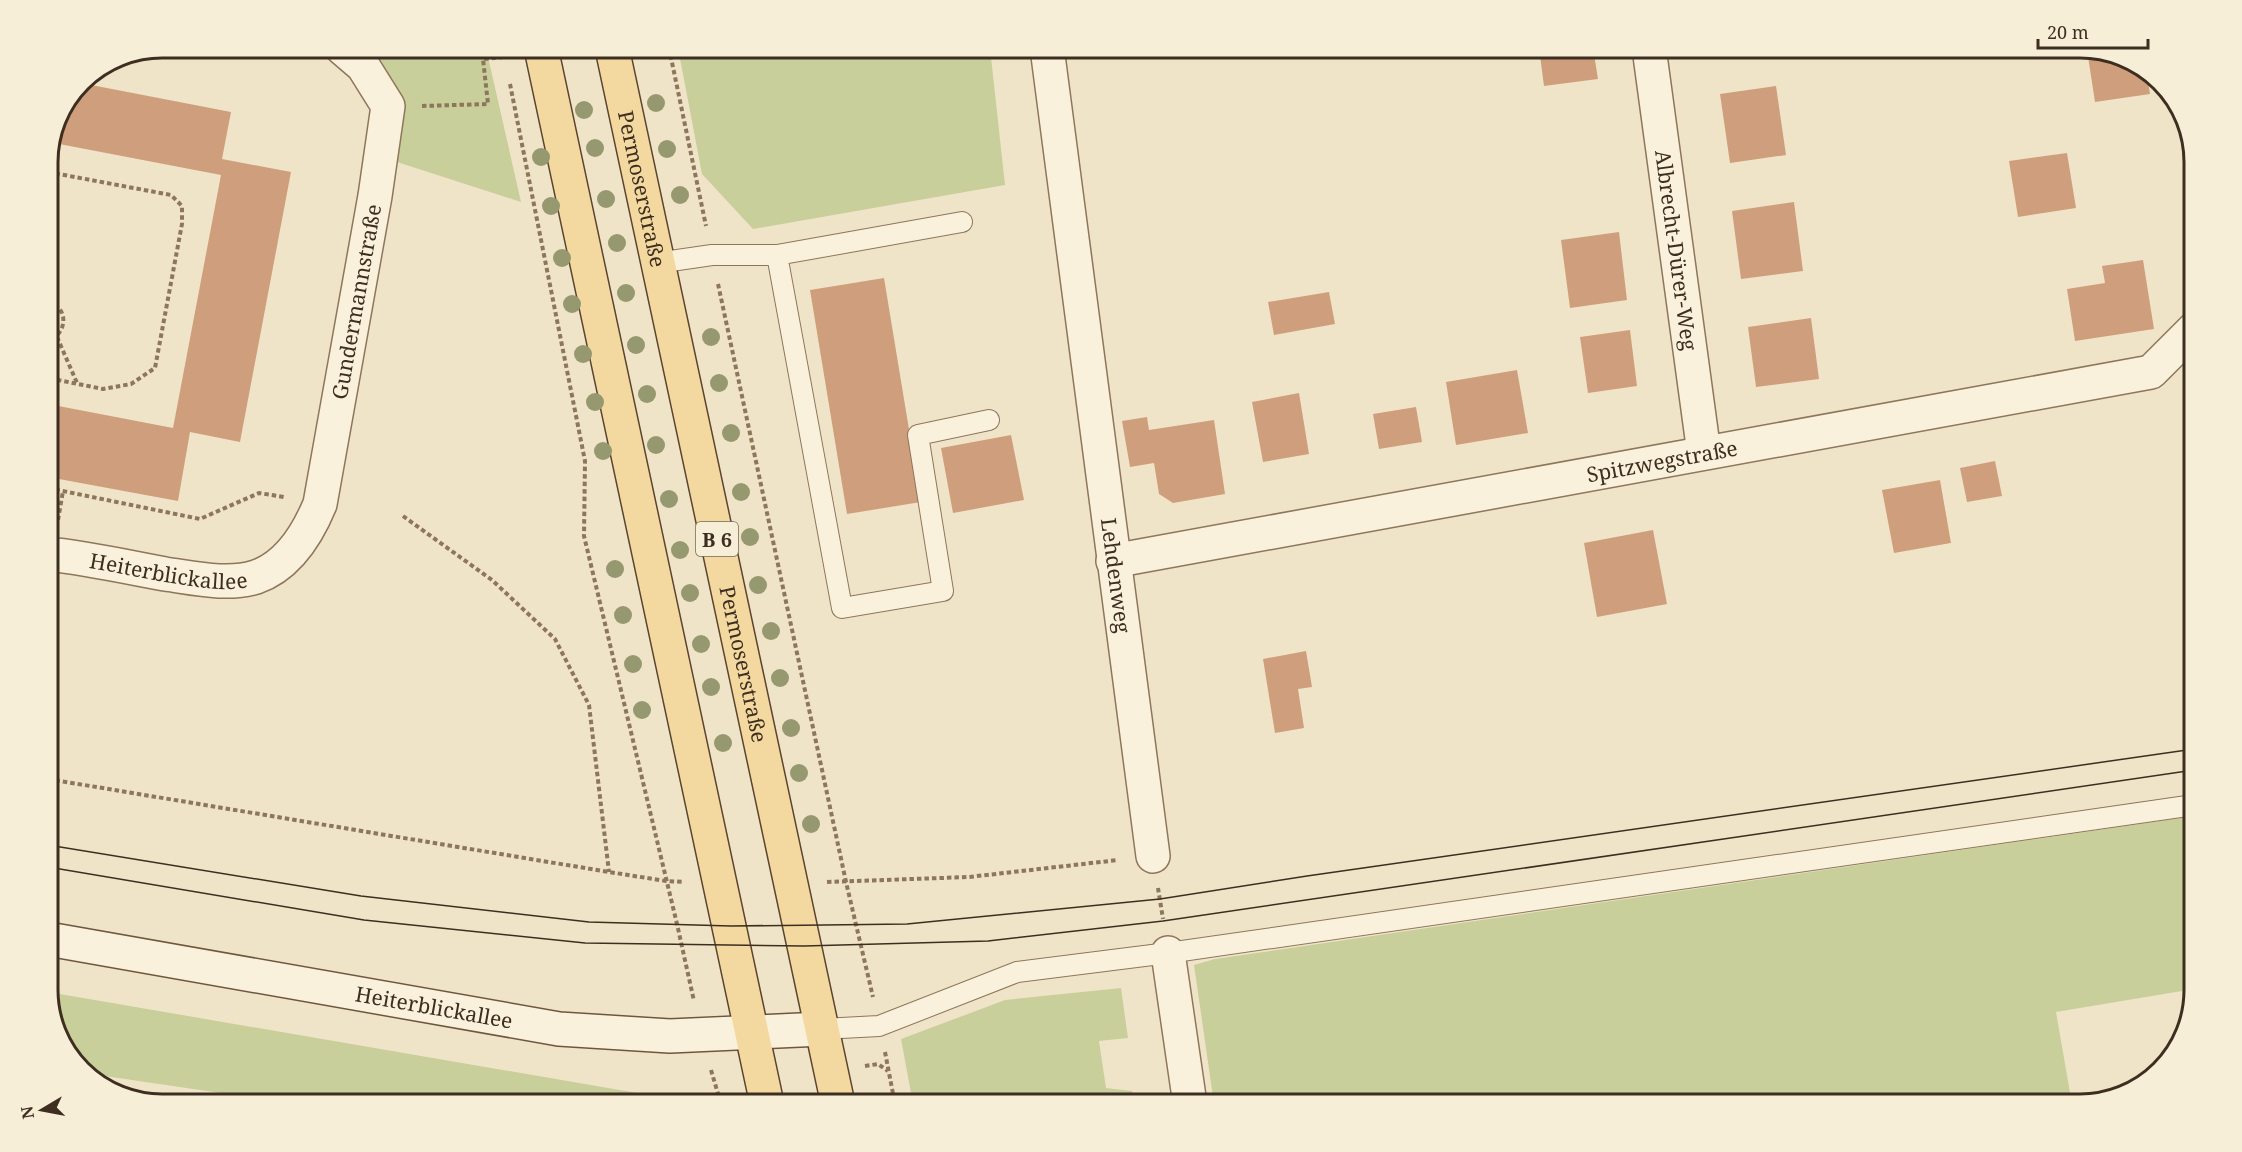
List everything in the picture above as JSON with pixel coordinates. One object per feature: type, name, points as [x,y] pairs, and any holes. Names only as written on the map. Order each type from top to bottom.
[{"type":"main road","points":[[543,58],[731,926],[765,1094]]},
{"type":"main road","name":"Permoserstraße","points":[[614,58],[836,1094]]},
{"type":"street","points":[[354,58],[363,66],[388,106]]},
{"type":"street","name":"Lehdenweg","points":[[1048,58],[1153,856]]},
{"type":"street","name":"Albrecht-Dürer-Weg","points":[[1650,58],[1704,453]]},
{"type":"street","name":"Gundermannstraße","points":[[285,560],[305,534],[320,504],[375,196],[388,106]]},
{"type":"street","name":"Spitzwegstraße","points":[[1113,561],[2151,372],[2183,339]]},
{"type":"street","name":"Heiterblickallee","points":[[59,556],[201,580],[237,580],[257,577],[285,560]]},
{"type":"street","name":"Heiterblickallee","points":[[59,941],[559,1029],[670,1036],[822,1029]]},
{"type":"street","points":[[1168,953],[1189,1094]]},
{"type":"lane","points":[[657,263],[712,255],[777,255],[962,222]]},
{"type":"lane","points":[[777,255],[842,608],[943,591],[918,435],[989,420]]},
{"type":"lane","points":[[822,1029],[879,1026],[1017,972],[1168,953],[2184,806]]},
{"type":"path","points":[[388,106],[488,104],[483,59],[494,58]]},
{"type":"path","points":[[504,58],[506,68]]},
{"type":"path","points":[[671,58],[893,1094]]},
{"type":"path","points":[[509,80],[585,461],[584,536],[678,924],[701,1035],[718,1094]]},
{"type":"path","points":[[59,174],[171,195],[182,206],[182,224],[155,368],[131,384],[103,389],[59,380]]},
{"type":"path","points":[[59,308],[64,318],[59,334]]},
{"type":"path","points":[[59,341],[78,384]]},
{"type":"path","points":[[59,490],[200,519],[259,493],[320,504]]},
{"type":"path","points":[[403,516],[492,580],[555,639],[589,705],[609,872]]},
{"type":"path","points":[[59,781],[666,881]]},
{"type":"path","points":[[846,882],[969,877],[1153,856],[1168,953]]},
{"type":"green space","points":[[374,58],[488,58],[521,202],[397,162],[397,92]]},
{"type":"green space","points":[[680,58],[991,58],[1005,185],[753,229],[702,174]]},
{"type":"green space","points":[[2184,817],[2184,991],[2056,1012],[2070,1094],[1213,1094],[1194,965],[1215,959]]},
{"type":"green space","points":[[1121,988],[1128,1038],[1099,1041],[1106,1088],[1132,1091],[1132,1094],[911,1094],[901,1039],[1005,1000]]},
{"type":"green space","points":[[59,994],[643,1094],[228,1094],[104,1076],[84,1058],[69,1036],[60,1010]]},
{"type":"building","points":[[1540,58],[1595,58],[1598,79],[1544,86]]},
{"type":"building","points":[[2088,59],[2100,60],[2126,69],[2148,84],[2150,94],[2095,102]]},
{"type":"building","points":[[93,85],[231,112],[222,159],[291,172],[240,442],[190,432],[178,501],[59,479],[59,406],[173,428],[221,175],[61,144],[69,116]]},
{"type":"building","points":[[1776,86],[1786,155],[1730,163],[1720,94]]},
{"type":"building","points":[[2067,153],[2076,208],[2018,217],[2009,161]]},
{"type":"building","points":[[1794,202],[1803,271],[1741,279],[1732,211]]},
{"type":"building","points":[[1619,232],[1627,300],[1570,308],[1561,240]]},
{"type":"building","points":[[2143,260],[2154,329],[2075,341],[2067,289],[2105,283],[2102,266]]},
{"type":"building","points":[[884,278],[921,502],[847,514],[810,290]]},
{"type":"building","points":[[1329,292],[1335,324],[1274,335],[1268,302]]},
{"type":"building","points":[[1811,318],[1819,379],[1756,387],[1748,327]]},
{"type":"building","points":[[1630,330],[1637,386],[1588,393],[1580,337]]},
{"type":"building","points":[[1517,370],[1528,433],[1456,445],[1446,382]]},
{"type":"building","points":[[1299,393],[1309,454],[1263,462],[1252,402]]},
{"type":"building","points":[[1416,407],[1422,442],[1379,449],[1373,414]]},
{"type":"building","points":[[1147,417],[1149,430],[1214,420],[1225,494],[1173,503],[1159,494],[1154,463],[1130,467],[1122,421]]},
{"type":"building","points":[[1011,435],[1024,500],[953,513],[941,448]]},
{"type":"building","points":[[1995,461],[2002,496],[1967,502],[1960,468]]},
{"type":"building","points":[[1940,480],[1951,543],[1894,553],[1882,490]]},
{"type":"building","points":[[1653,530],[1667,604],[1597,617],[1584,543]]},
{"type":"building","points":[[1306,651],[1312,687],[1298,689],[1304,728],[1275,733],[1263,659]]},
{"type":"tram line","points":[[59,847],[361,896],[589,922],[731,926],[907,924],[1160,899],[2184,750]]},
{"type":"tram line","points":[[59,869],[364,920],[585,943],[804,946],[988,941],[1163,921],[2184,772]]}]
